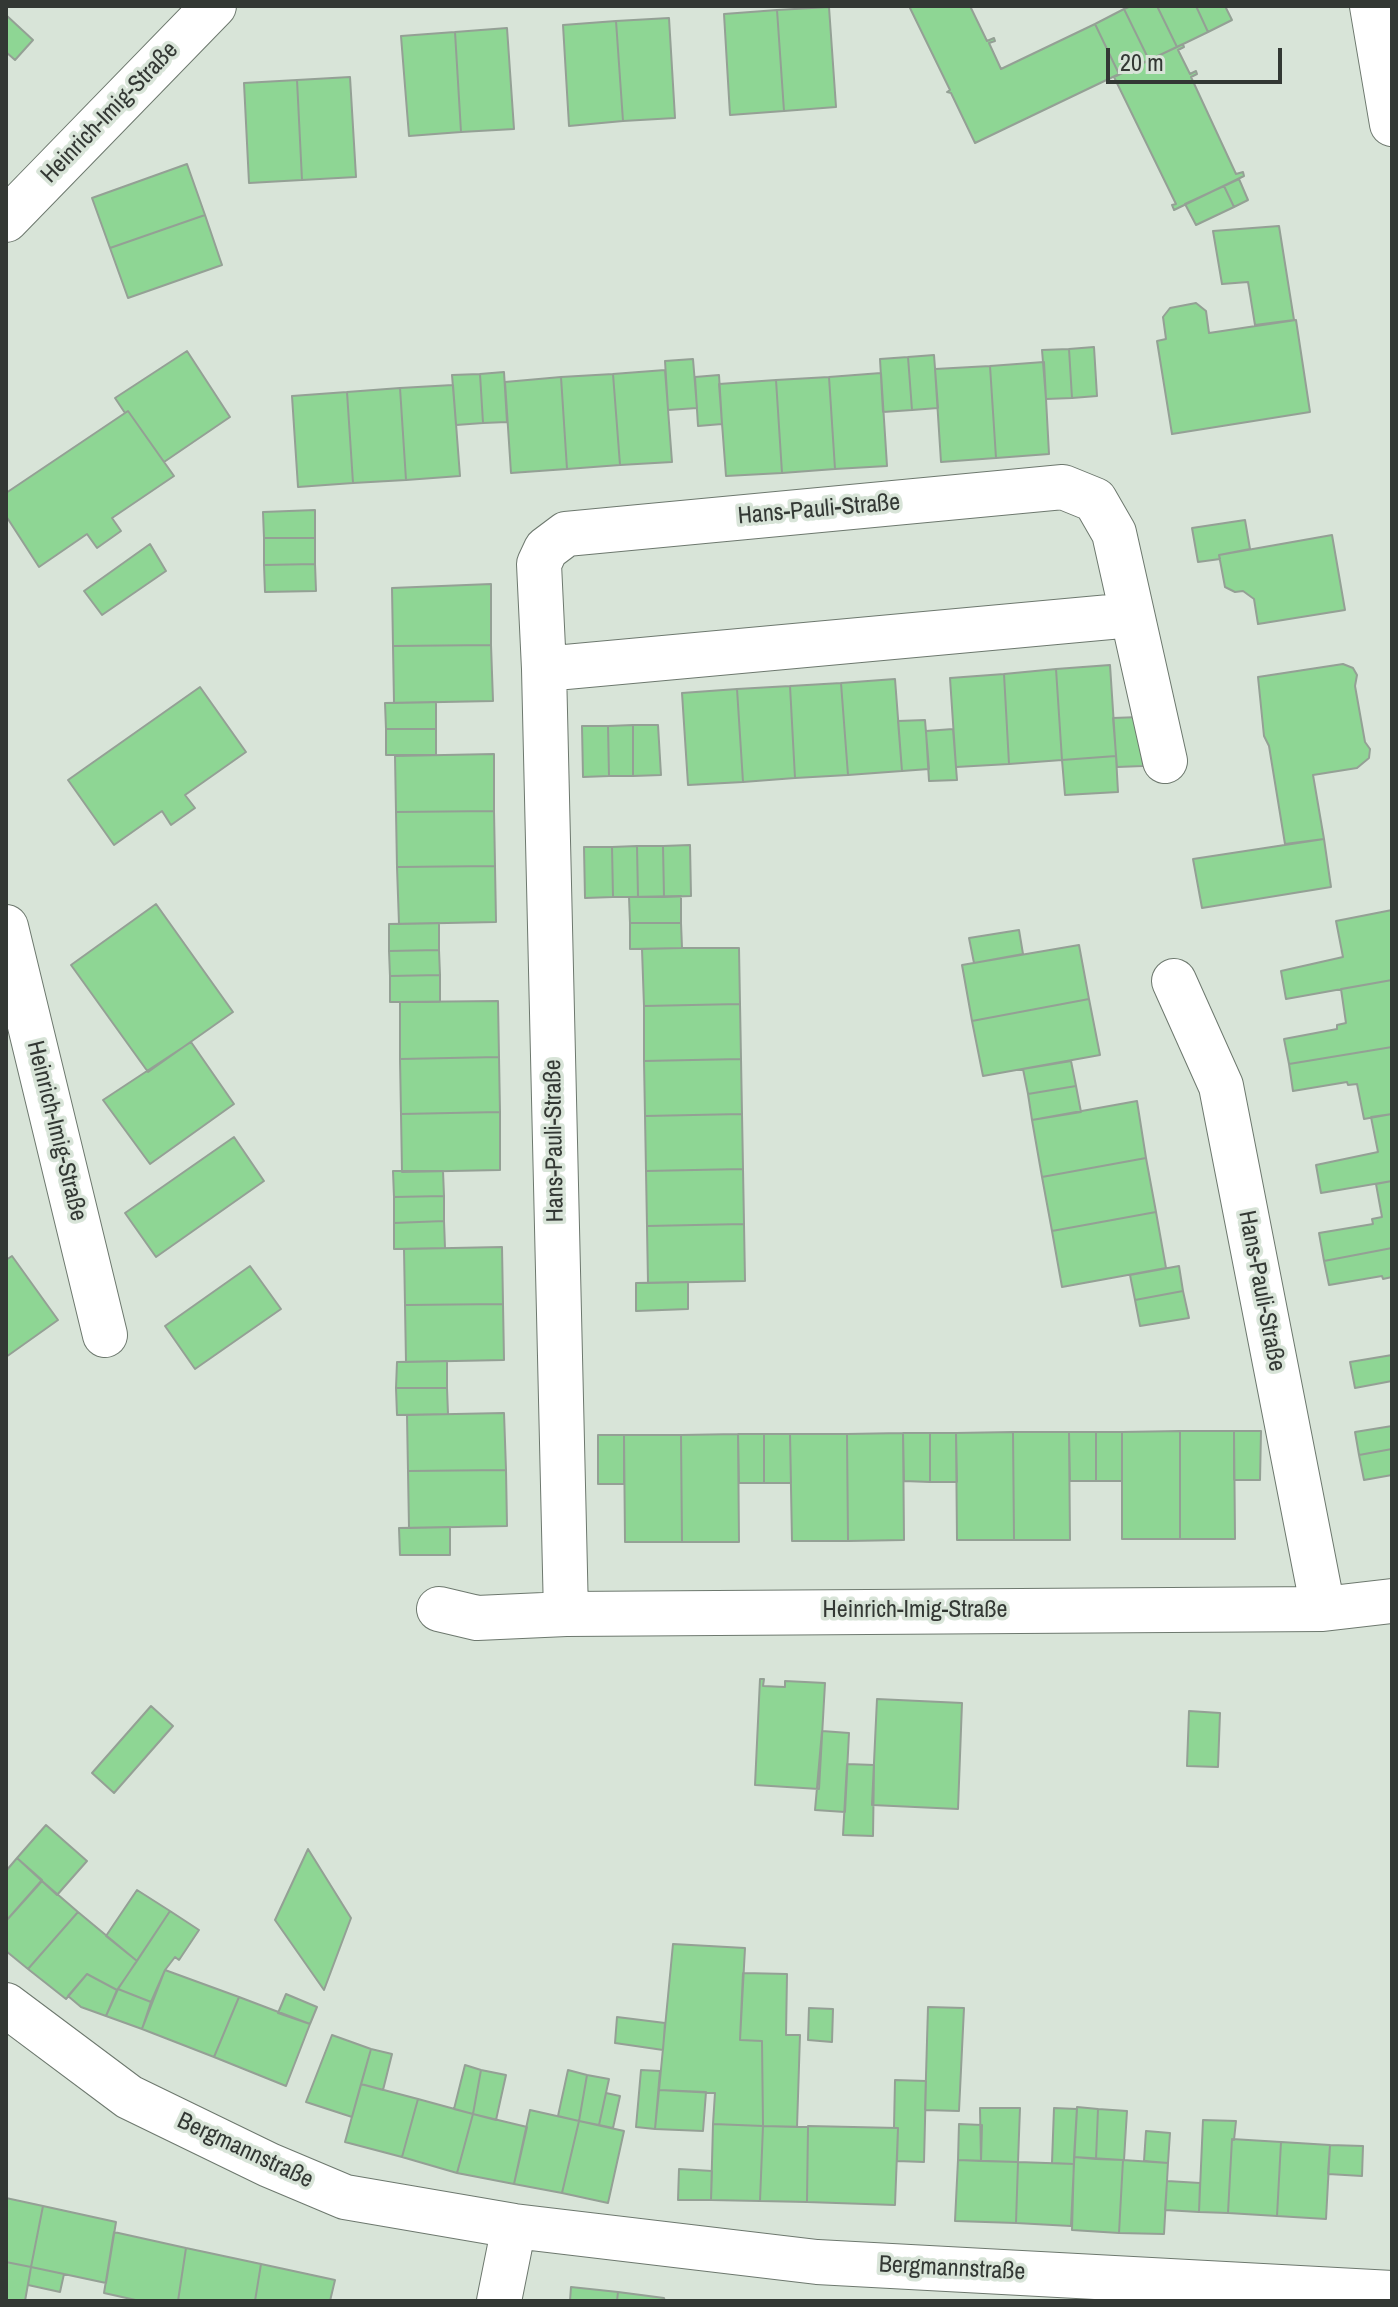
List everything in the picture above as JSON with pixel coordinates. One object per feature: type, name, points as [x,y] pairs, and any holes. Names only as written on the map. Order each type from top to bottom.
[{"type":"street","name":"Heinrich-Imig-Straße","points":[[6,220],[214,6]]},
{"type":"street","points":[[1372,6],[1392,124]]},
{"type":"street","name":"Hans-Pauli-Straße","points":[[566,1614],[539,564],[546,549],[566,534],[1063,487],[1095,500],[1114,533],[1165,761]]},
{"type":"street","points":[[544,669],[1132,615]]},
{"type":"street","name":"Heinrich-Imig-Straße","points":[[6,927],[105,1335]]},
{"type":"street","name":"Hans-Pauli-Straße","points":[[1174,981],[1221,1086],[1323,1609]]},
{"type":"street","name":"Heinrich-Imig-Straße","points":[[439,1609],[477,1618],[566,1614],[1323,1609],[1392,1601]]},
{"type":"street","name":"Bergmannstraße","points":[[6,2005],[129,2097],[269,2165],[345,2197],[514,2226],[817,2262],[1392,2293]]},
{"type":"street","points":[[499,2301],[514,2226]]},
{"type":"building","points":[[909,6],[970,6],[987,41],[994,38],[995,41],[989,43],[1001,69],[1095,24],[1119,74],[975,143],[951,93],[947,92],[950,90]]},
{"type":"building","points":[[1157,6],[1177,47],[1149,60],[1124,9]]},
{"type":"building","points":[[1157,6],[1196,6],[1208,32],[1177,47]]},
{"type":"building","points":[[1196,6],[1225,6],[1232,20],[1208,32]]},
{"type":"building","points":[[829,7],[836,107],[784,111],[777,10]]},
{"type":"building","points":[[1124,9],[1149,60],[1119,74],[1095,24]]},
{"type":"building","points":[[777,10],[784,111],[730,115],[724,14]]},
{"type":"building","points":[[6,15],[33,40],[15,60],[6,52]]},
{"type":"building","points":[[669,18],[675,118],[623,121],[616,21]]},
{"type":"building","points":[[616,21],[623,121],[569,126],[563,25]]},
{"type":"building","points":[[507,28],[514,129],[461,132],[455,32]]},
{"type":"building","points":[[455,32],[461,132],[409,136],[401,36]]},
{"type":"building","points":[[1183,44],[1184,47],[1178,50],[1190,74],[1196,71],[1197,74],[1191,77],[1236,174],[1243,172],[1244,176],[1174,210],[1172,205],[1176,204],[1114,77]]},
{"type":"building","points":[[350,77],[356,177],[302,180],[297,80]]},
{"type":"building","points":[[297,80],[302,180],[249,183],[244,83]]},
{"type":"building","points":[[187,164],[205,215],[110,248],[92,198]]},
{"type":"building","points":[[1239,179],[1248,200],[1234,207],[1224,186]]},
{"type":"building","points":[[1224,186],[1234,207],[1196,225],[1185,204]]},
{"type":"building","points":[[205,215],[222,265],[128,298],[110,248]]},
{"type":"building","points":[[1279,226],[1294,320],[1255,325],[1248,282],[1222,284],[1213,231]]},
{"type":"building","points":[[1196,303],[1206,311],[1209,333],[1296,320],[1310,412],[1172,434],[1157,341],[1166,339],[1163,317],[1170,308]]},
{"type":"building","points":[[1094,347],[1097,396],[1072,398],[1069,349]]},
{"type":"building","points":[[1069,349],[1072,398],[1046,399],[1042,350]]},
{"type":"building","points":[[187,351],[230,417],[164,462],[128,411],[125,413],[115,398]]},
{"type":"building","points":[[934,355],[938,408],[912,410],[908,357]]},
{"type":"building","points":[[908,357],[912,410],[883,412],[880,359]]},
{"type":"building","points":[[693,359],[697,408],[668,410],[665,361]]},
{"type":"building","points":[[1044,362],[1049,454],[996,458],[990,366]]},
{"type":"building","points":[[990,366],[996,458],[941,462],[935,369]]},
{"type":"building","points":[[665,370],[672,462],[620,465],[613,374]]},
{"type":"building","points":[[504,372],[507,422],[483,423],[480,374]]},
{"type":"building","points":[[881,373],[887,466],[835,469],[829,377]]},
{"type":"building","points":[[480,374],[483,423],[456,425],[452,375]]},
{"type":"building","points":[[613,374],[620,465],[567,469],[561,377]]},
{"type":"building","points":[[719,375],[722,424],[698,426],[695,377]]},
{"type":"building","points":[[561,377],[567,469],[511,473],[505,382]]},
{"type":"building","points":[[829,377],[835,469],[782,473],[776,380]]},
{"type":"building","points":[[776,380],[782,473],[726,476],[719,384]]},
{"type":"building","points":[[453,385],[460,476],[406,480],[400,388]]},
{"type":"building","points":[[400,388],[406,480],[353,483],[347,392]]},
{"type":"building","points":[[347,392],[353,483],[298,487],[292,396]]},
{"type":"building","points":[[128,411],[174,476],[112,518],[121,531],[97,548],[87,534],[39,567],[6,516],[6,493]]},
{"type":"building","points":[[315,510],[315,538],[264,538],[263,512]]},
{"type":"building","points":[[1245,520],[1250,549],[1219,555],[1220,559],[1198,562],[1192,528]]},
{"type":"building","points":[[1332,535],[1345,610],[1258,624],[1254,599],[1243,591],[1235,592],[1225,587],[1219,555]]},
{"type":"building","points":[[264,538],[315,538],[315,564],[264,565]]},
{"type":"building","points":[[150,544],[166,571],[102,615],[84,591]]},
{"type":"building","points":[[315,564],[316,591],[265,592],[264,565]]},
{"type":"building","points":[[491,584],[491,645],[393,646],[392,588]]},
{"type":"building","points":[[491,645],[493,701],[394,703],[393,646]]},
{"type":"building","points":[[1343,664],[1353,668],[1357,675],[1355,686],[1365,742],[1370,749],[1369,758],[1357,768],[1313,775],[1324,839],[1285,844],[1269,746],[1264,736],[1258,677]]},
{"type":"building","points":[[1110,665],[1116,756],[1062,760],[1056,669]]},
{"type":"building","points":[[1056,669],[1062,760],[1009,764],[1004,674]]},
{"type":"building","points":[[1004,674],[1009,764],[956,767],[950,678]]},
{"type":"building","points":[[895,679],[902,771],[848,775],[841,683]]},
{"type":"building","points":[[841,683],[848,775],[795,778],[790,686]]},
{"type":"building","points":[[790,686],[795,778],[743,782],[737,689]]},
{"type":"building","points":[[200,687],[246,752],[185,795],[195,808],[171,825],[162,811],[114,845],[68,780]]},
{"type":"building","points":[[737,689],[743,782],[688,785],[682,693]]},
{"type":"building","points":[[436,702],[436,729],[386,729],[385,703]]},
{"type":"building","points":[[1140,717],[1143,766],[1117,767],[1113,718]]},
{"type":"building","points":[[925,720],[929,769],[902,771],[898,721]]},
{"type":"building","points":[[633,725],[658,725],[661,775],[633,776]]},
{"type":"building","points":[[633,725],[633,776],[609,776],[608,726]]},
{"type":"building","points":[[582,726],[608,726],[609,776],[583,777]]},
{"type":"building","points":[[386,729],[436,729],[436,755],[386,755]]},
{"type":"building","points":[[953,729],[957,780],[929,781],[926,731]]},
{"type":"building","points":[[494,754],[494,811],[396,812],[395,756]]},
{"type":"building","points":[[1116,756],[1118,792],[1065,795],[1062,760]]},
{"type":"building","points":[[494,811],[495,866],[397,867],[396,812]]},
{"type":"building","points":[[1324,839],[1331,887],[1202,908],[1193,859]]},
{"type":"building","points":[[690,845],[691,896],[664,897],[663,846]]},
{"type":"building","points":[[637,846],[663,846],[664,897],[638,897]]},
{"type":"building","points":[[637,846],[638,897],[613,897],[612,847]]},
{"type":"building","points":[[584,847],[612,847],[613,897],[585,898]]},
{"type":"building","points":[[495,866],[496,922],[399,924],[397,867]]},
{"type":"building","points":[[681,896],[681,923],[630,923],[629,897]]},
{"type":"building","points":[[156,904],[233,1012],[148,1072],[71,965]]},
{"type":"building","points":[[1392,910],[1392,980],[1286,999],[1281,971],[1343,957],[1336,921]]},
{"type":"building","points":[[439,923],[439,950],[389,951],[389,924]]},
{"type":"building","points":[[630,923],[681,923],[682,948],[630,949]]},
{"type":"building","points":[[1019,930],[1023,954],[974,963],[969,938]]},
{"type":"building","points":[[1079,945],[1089,999],[972,1021],[962,965]]},
{"type":"building","points":[[739,948],[740,1004],[644,1006],[642,949]]},
{"type":"building","points":[[439,950],[440,975],[390,976],[389,951]]},
{"type":"building","points":[[440,975],[440,1002],[390,1002],[390,976]]},
{"type":"building","points":[[1392,980],[1392,1047],[1289,1064],[1284,1039],[1337,1029],[1337,1025],[1346,1023],[1341,989]]},
{"type":"building","points":[[1089,999],[1100,1055],[983,1076],[972,1021]]},
{"type":"building","points":[[498,1001],[499,1057],[400,1059],[400,1002]]},
{"type":"building","points":[[740,1004],[741,1059],[644,1061],[644,1006]]},
{"type":"building","points":[[191,1042],[234,1104],[150,1164],[103,1100]]},
{"type":"building","points":[[1392,1047],[1392,1114],[1364,1119],[1357,1084],[1348,1085],[1347,1082],[1293,1091],[1289,1064]]},
{"type":"building","points":[[499,1057],[500,1112],[401,1114],[400,1059]]},
{"type":"building","points":[[741,1059],[742,1114],[645,1116],[644,1061]]},
{"type":"building","points":[[1071,1061],[1076,1086],[1028,1094],[1023,1069]]},
{"type":"building","points":[[1076,1086],[1081,1112],[1032,1120],[1028,1094]]},
{"type":"building","points":[[1137,1101],[1146,1158],[1042,1177],[1032,1120]]},
{"type":"building","points":[[500,1112],[500,1170],[402,1172],[401,1114]]},
{"type":"building","points":[[742,1114],[743,1169],[646,1171],[645,1116]]},
{"type":"building","points":[[1392,1114],[1392,1181],[1321,1193],[1316,1165],[1378,1152],[1371,1117]]},
{"type":"building","points":[[234,1137],[264,1181],[156,1257],[125,1213]]},
{"type":"building","points":[[1146,1158],[1156,1212],[1052,1231],[1042,1177]]},
{"type":"building","points":[[743,1169],[744,1224],[647,1226],[646,1171]]},
{"type":"building","points":[[393,1171],[443,1171],[444,1196],[394,1197]]},
{"type":"building","points":[[1392,1181],[1392,1248],[1324,1261],[1319,1233],[1373,1224],[1372,1219],[1382,1217],[1376,1184]]},
{"type":"building","points":[[444,1196],[444,1221],[394,1223],[394,1197]]},
{"type":"building","points":[[1156,1212],[1166,1268],[1062,1287],[1052,1231]]},
{"type":"building","points":[[444,1221],[445,1248],[394,1249],[394,1223]]},
{"type":"building","points":[[744,1224],[745,1281],[648,1283],[647,1226]]},
{"type":"building","points":[[502,1247],[503,1304],[405,1305],[404,1249]]},
{"type":"building","points":[[1392,1248],[1392,1277],[1329,1285],[1324,1261]]},
{"type":"building","points":[[12,1256],[58,1320],[6,1357],[6,1260]]},
{"type":"building","points":[[250,1266],[281,1309],[195,1369],[165,1326]]},
{"type":"building","points":[[1179,1266],[1183,1291],[1135,1300],[1130,1275]]},
{"type":"building","points":[[688,1282],[688,1309],[636,1311],[636,1283]]},
{"type":"building","points":[[1183,1291],[1189,1318],[1140,1326],[1135,1300]]},
{"type":"building","points":[[503,1304],[504,1360],[406,1362],[405,1305]]},
{"type":"building","points":[[1392,1355],[1392,1381],[1355,1388],[1350,1362]]},
{"type":"building","points":[[447,1361],[447,1388],[396,1388],[397,1362]]},
{"type":"building","points":[[396,1388],[447,1388],[448,1414],[397,1415]]},
{"type":"building","points":[[504,1413],[506,1470],[408,1471],[407,1415]]},
{"type":"building","points":[[1392,1426],[1392,1449],[1359,1455],[1355,1432]]},
{"type":"building","points":[[1180,1431],[1180,1539],[1122,1539],[1122,1432]]},
{"type":"building","points":[[1180,1431],[1234,1431],[1235,1539],[1180,1539]]},
{"type":"building","points":[[1234,1431],[1261,1431],[1260,1480],[1234,1480]]},
{"type":"building","points":[[1013,1432],[1069,1432],[1070,1540],[1014,1540]]},
{"type":"building","points":[[1013,1432],[1014,1540],[957,1540],[956,1433]]},
{"type":"building","points":[[1069,1432],[1096,1432],[1096,1481],[1070,1481]]},
{"type":"building","points":[[1096,1432],[1122,1432],[1122,1481],[1096,1481]]},
{"type":"building","points":[[903,1433],[930,1433],[930,1482],[904,1481]]},
{"type":"building","points":[[903,1433],[904,1540],[848,1541],[847,1434]]},
{"type":"building","points":[[930,1433],[956,1433],[957,1482],[930,1482]]},
{"type":"building","points":[[738,1434],[764,1434],[764,1483],[739,1483]]},
{"type":"building","points":[[738,1434],[739,1542],[682,1542],[681,1435]]},
{"type":"building","points":[[764,1434],[790,1434],[791,1483],[764,1483]]},
{"type":"building","points":[[790,1434],[847,1434],[848,1541],[792,1541]]},
{"type":"building","points":[[598,1435],[624,1435],[624,1484],[598,1484]]},
{"type":"building","points":[[624,1435],[681,1435],[682,1542],[625,1542]]},
{"type":"building","points":[[1392,1449],[1392,1475],[1364,1480],[1359,1455]]},
{"type":"building","points":[[506,1470],[507,1526],[409,1528],[408,1471]]},
{"type":"building","points":[[450,1527],[450,1555],[400,1555],[399,1528]]},
{"type":"building","points":[[760,1679],[764,1679],[763,1686],[785,1687],[785,1681],[825,1683],[819,1789],[755,1785]]},
{"type":"building","points":[[877,1699],[962,1703],[958,1809],[872,1805]]},
{"type":"building","points":[[151,1706],[173,1726],[114,1793],[92,1773]]},
{"type":"building","points":[[1189,1711],[1220,1713],[1218,1767],[1187,1766]]},
{"type":"building","points":[[822,1731],[849,1733],[845,1812],[815,1810]]},
{"type":"building","points":[[847,1764],[874,1765],[873,1836],[843,1835]]},
{"type":"building","points":[[46,1825],[87,1861],[57,1895],[17,1858]]},
{"type":"building","points":[[308,1849],[351,1918],[324,1990],[275,1920]]},
{"type":"building","points":[[17,1858],[42,1880],[6,1921],[6,1871]]},
{"type":"building","points":[[42,1881],[78,1912],[28,1969],[6,1951],[6,1921]]},
{"type":"building","points":[[137,1890],[170,1911],[137,1961],[106,1936]]},
{"type":"building","points":[[170,1911],[199,1930],[179,1960],[175,1957],[165,1970],[151,2002],[118,1989]]},
{"type":"building","points":[[78,1912],[137,1961],[117,1990],[87,1974],[66,1999],[28,1969]]},
{"type":"building","points":[[673,1944],[745,1948],[740,2040],[762,2041],[763,2126],[713,2124],[715,2093],[659,2090]]},
{"type":"building","points":[[165,1970],[239,1997],[214,2057],[142,2029]]},
{"type":"building","points":[[743,1973],[787,1974],[786,2035],[800,2035],[797,2127],[763,2126],[762,2041],[740,2040]]},
{"type":"building","points":[[87,1974],[117,1990],[106,2016],[81,2007],[68,1996]]},
{"type":"building","points":[[118,1989],[151,2002],[142,2029],[106,2016]]},
{"type":"building","points":[[286,1994],[317,2007],[310,2024],[278,2013]]},
{"type":"building","points":[[239,1997],[310,2024],[286,2086],[214,2057]]},
{"type":"building","points":[[928,2007],[964,2008],[959,2111],[925,2110]]},
{"type":"building","points":[[809,2008],[833,2009],[832,2042],[808,2040]]},
{"type":"building","points":[[617,2017],[665,2023],[663,2050],[615,2043]]},
{"type":"building","points":[[332,2035],[371,2049],[352,2117],[306,2102]]},
{"type":"building","points":[[371,2049],[392,2054],[383,2090],[361,2084]]},
{"type":"building","points":[[465,2065],[481,2070],[473,2114],[454,2109]]},
{"type":"building","points":[[481,2070],[506,2075],[496,2120],[473,2114]]},
{"type":"building","points":[[568,2070],[587,2075],[579,2121],[558,2116]]},
{"type":"building","points":[[641,2070],[660,2071],[655,2129],[636,2127]]},
{"type":"building","points":[[587,2075],[609,2079],[599,2125],[579,2121]]},
{"type":"building","points":[[895,2080],[926,2081],[924,2162],[897,2161]]},
{"type":"building","points":[[361,2084],[418,2099],[402,2157],[345,2142]]},
{"type":"building","points":[[659,2090],[706,2092],[703,2131],[655,2129]]},
{"type":"building","points":[[606,2093],[620,2096],[613,2128],[599,2125]]},
{"type":"building","points":[[418,2099],[473,2114],[457,2173],[402,2157]]},
{"type":"building","points":[[1077,2107],[1098,2109],[1096,2159],[1074,2157]]},
{"type":"building","points":[[980,2108],[1020,2108],[1018,2162],[981,2161]]},
{"type":"building","points":[[1054,2108],[1077,2109],[1074,2164],[1052,2163]]},
{"type":"building","points":[[1098,2109],[1127,2111],[1124,2160],[1096,2159]]},
{"type":"building","points":[[530,2110],[579,2121],[562,2193],[514,2184]]},
{"type":"building","points":[[473,2114],[527,2127],[514,2184],[457,2173]]},
{"type":"building","points":[[1203,2120],[1236,2121],[1232,2139],[1228,2213],[1199,2212]]},
{"type":"building","points":[[579,2121],[624,2131],[608,2203],[562,2193]]},
{"type":"building","points":[[713,2124],[763,2126],[760,2201],[711,2200]]},
{"type":"building","points":[[959,2124],[982,2125],[981,2161],[958,2160]]},
{"type":"building","points":[[763,2126],[808,2127],[807,2202],[760,2201]]},
{"type":"building","points":[[808,2126],[898,2128],[895,2205],[807,2202]]},
{"type":"building","points":[[1146,2131],[1170,2133],[1168,2163],[1144,2161]]},
{"type":"building","points":[[1232,2139],[1281,2142],[1277,2216],[1228,2213]]},
{"type":"building","points":[[1281,2142],[1330,2145],[1326,2219],[1277,2216]]},
{"type":"building","points":[[1330,2145],[1363,2146],[1362,2176],[1328,2174]]},
{"type":"building","points":[[1074,2157],[1123,2160],[1119,2233],[1072,2230]]},
{"type":"building","points":[[958,2160],[1018,2162],[1016,2223],[955,2221]]},
{"type":"building","points":[[1123,2160],[1168,2163],[1164,2234],[1119,2233]]},
{"type":"building","points":[[1018,2162],[1074,2164],[1071,2226],[1016,2223]]},
{"type":"building","points":[[679,2169],[712,2171],[711,2200],[678,2200]]},
{"type":"building","points":[[1167,2181],[1200,2183],[1199,2212],[1165,2210]]},
{"type":"building","points":[[6,2198],[43,2206],[31,2267],[6,2262]]},
{"type":"building","points":[[43,2206],[116,2222],[106,2283],[31,2267]]},
{"type":"building","points":[[114,2232],[186,2248],[178,2301],[140,2301],[104,2293]]},
{"type":"building","points":[[186,2248],[261,2264],[255,2301],[178,2301]]},
{"type":"building","points":[[6,2262],[31,2267],[25,2301],[6,2301]]},
{"type":"building","points":[[261,2264],[335,2280],[330,2301],[255,2301]]},
{"type":"building","points":[[31,2267],[64,2274],[60,2292],[28,2285]]},
{"type":"building","points":[[571,2287],[618,2292],[617,2301],[570,2301]]},
{"type":"building","points":[[618,2292],[664,2298],[665,2301],[617,2301]]}]
